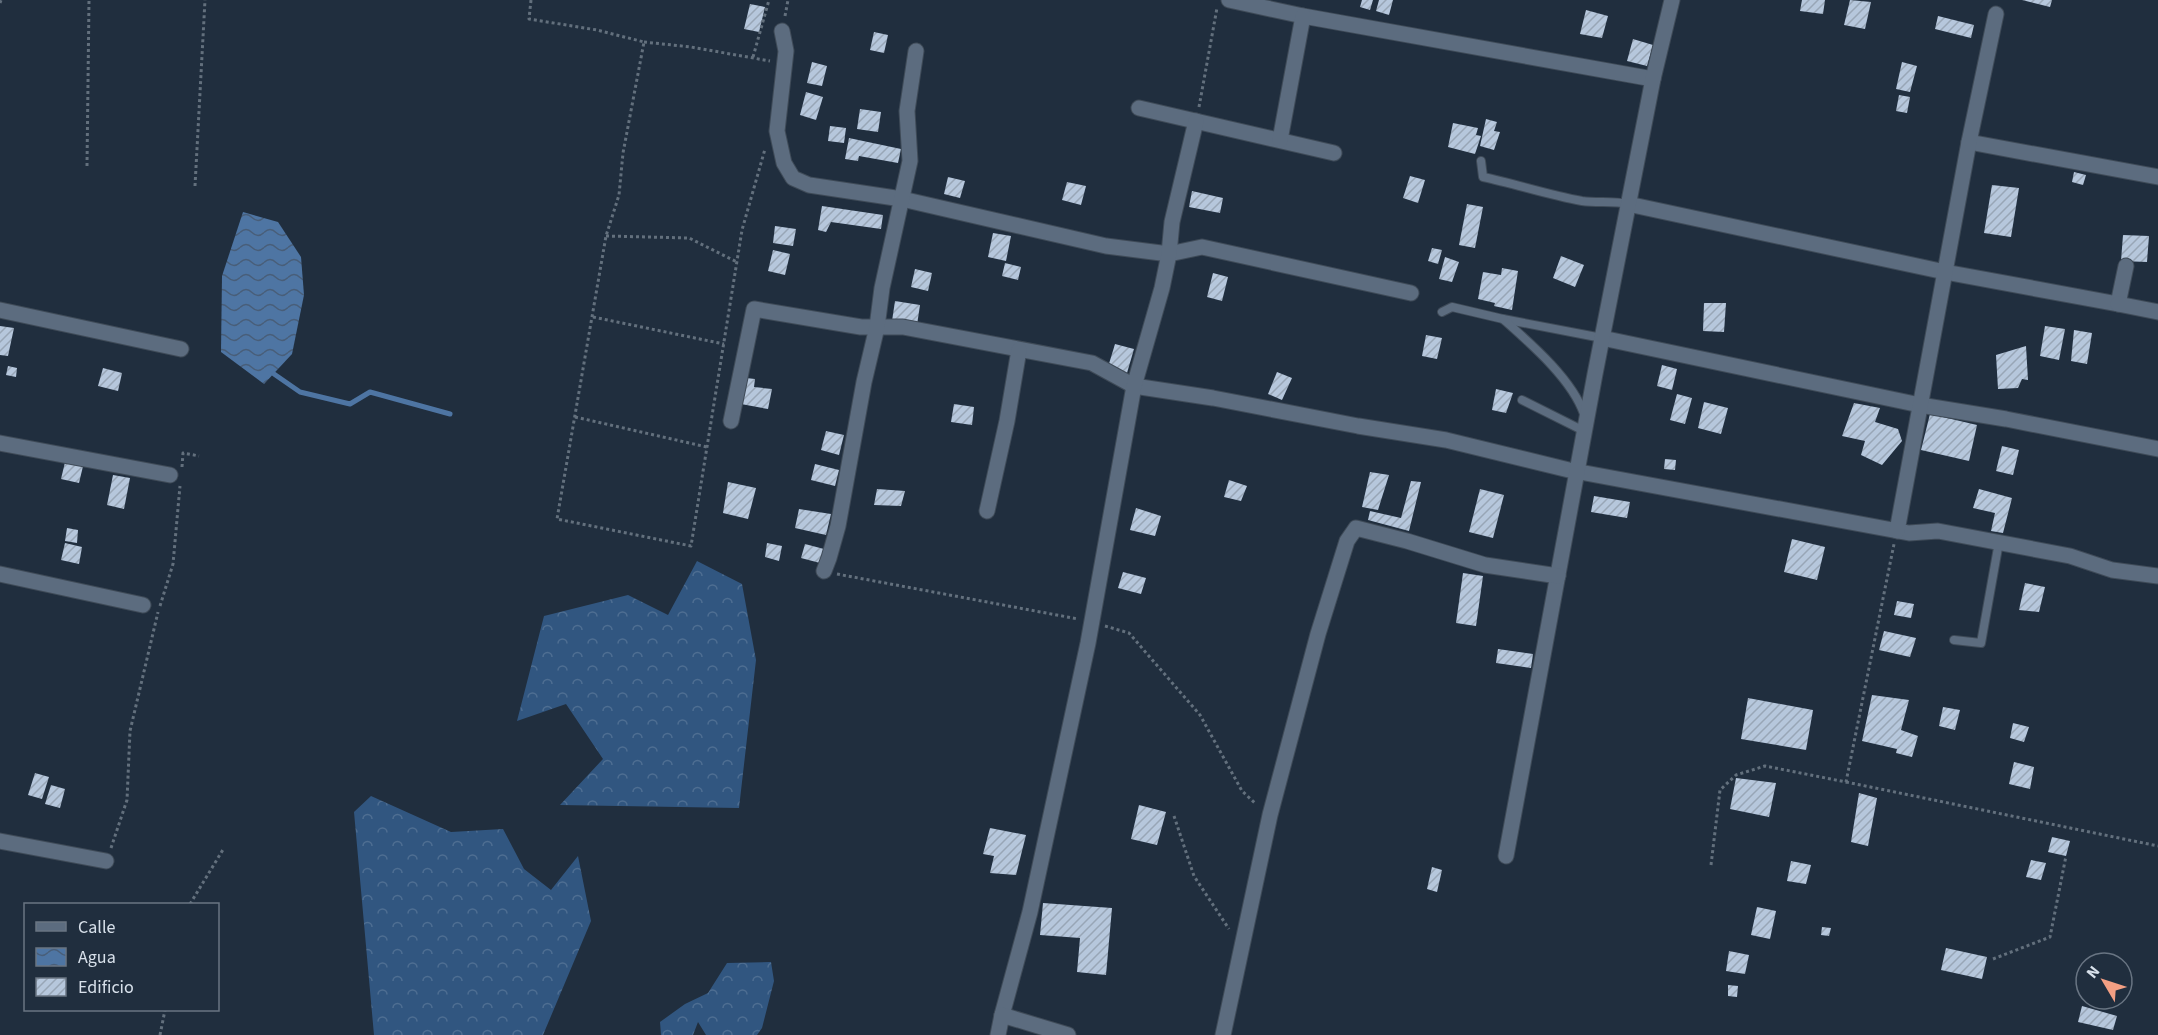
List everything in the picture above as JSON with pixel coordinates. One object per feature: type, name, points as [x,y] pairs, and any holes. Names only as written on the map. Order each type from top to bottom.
[{"type":"street","points":[[1229,0],[1303,16],[1653,79]]},
{"type":"street","points":[[1506,856],[1602,338],[1653,79],[1672,0]]},
{"type":"street","points":[[1897,531],[1969,142],[1996,14]]},
{"type":"street","points":[[1280,140],[1303,16]]},
{"type":"street","points":[[782,31],[786,51],[777,131],[784,163],[794,178],[809,185],[902,199],[1106,246],[1169,254],[1202,247],[1411,293]]},
{"type":"street","points":[[824,571],[838,526],[864,382],[877,327],[882,288],[910,161],[907,111],[916,51]]},
{"type":"street","points":[[1139,108],[1334,153]]},
{"type":"street","points":[[998,1035],[1030,912],[1088,643],[1134,386],[1169,254],[1172,222],[1196,121]]},
{"type":"street","points":[[1969,142],[2158,177]]},
{"type":"street","points":[[1628,204],[1945,272],[2158,312]]},
{"type":"street","points":[[2118,304],[2126,266]]},
{"type":"street","points":[[731,421],[754,309],[861,327],[903,327],[1092,363],[1134,386],[1446,440],[1569,470],[1897,531],[1909,533],[1938,531],[1999,542],[2070,556],[2112,570],[2158,576]]},
{"type":"street","points":[[0,310],[181,349]]},
{"type":"street","points":[[1602,338],[1920,405],[2006,419],[2158,449]]},
{"type":"street","points":[[987,511],[1007,421],[1019,350]]},
{"type":"street","points":[[0,443],[177,479]]},
{"type":"street","points":[[1223,1035],[1270,815],[1318,634],[1347,542],[1356,528],[1485,565],[1558,576]]},
{"type":"street","points":[[0,574],[143,605]]},
{"type":"street","points":[[0,841],[106,861]]},
{"type":"street","points":[[1002,1015],[1068,1035]]},
{"type":"lane","points":[[1481,161],[1482,177],[1546,194],[1586,201],[1628,204]]},
{"type":"lane","points":[[1442,312],[1452,307],[1602,338]]},
{"type":"lane","points":[[1503,319],[1538,350],[1579,399],[1585,426]]},
{"type":"lane","points":[[1522,400],[1585,426]]},
{"type":"lane","points":[[1954,640],[1981,643],[1999,542]]},
{"type":"path","points":[[87,166],[89,0]]},
{"type":"path","points":[[195,186],[205,0]]},
{"type":"path","points":[[531,0],[529,19],[597,30],[644,42],[691,46],[775,62]]},
{"type":"path","points":[[753,57],[769,0]]},
{"type":"path","points":[[1196,121],[1218,0]]},
{"type":"path","points":[[644,42],[623,153],[619,195],[606,236],[557,519],[691,546],[742,230],[763,161],[766,139]]},
{"type":"path","points":[[606,236],[689,238],[737,263]]},
{"type":"path","points":[[592,316],[724,344]]},
{"type":"path","points":[[575,417],[708,447]]},
{"type":"path","points":[[106,861],[127,800],[130,731],[159,608],[173,564],[177,479],[183,453],[199,456]]},
{"type":"path","points":[[1846,782],[1897,531]]},
{"type":"path","points":[[1711,864],[1720,790],[1736,775],[1765,766],[2158,846]]},
{"type":"path","points":[[1174,816],[1194,876],[1241,948]]},
{"type":"path","points":[[191,903],[224,848]]},
{"type":"path","points":[[1993,959],[2050,937],[2066,856]]},
{"type":"path","points":[[160,1035],[165,1011]]},
{"type":"green space","points":[[697,561],[742,584],[756,660],[739,808],[560,805],[603,759],[566,704],[517,721],[544,616],[628,595],[668,615]]},
{"type":"green space","points":[[371,796],[451,832],[503,829],[524,869],[551,890],[578,856],[591,921],[543,1035],[374,1035],[354,812]]},
{"type":"green space","points":[[771,962],[774,981],[762,1028],[757,1035],[706,1035],[698,1022],[693,1035],[661,1035],[660,1022],[685,1004],[708,993],[727,963]]},
{"type":"water","points":[[243,212],[278,222],[301,257],[304,295],[292,354],[264,384],[221,352],[222,276]]},
{"type":"building","points":[[1362,0],[1373,0],[1370,10],[1360,7]]},
{"type":"building","points":[[1379,0],[1393,0],[1389,15],[1376,11]]},
{"type":"building","points":[[1802,0],[1825,0],[1823,14],[1800,11]]},
{"type":"building","points":[[1850,0],[1871,2],[1865,29],[1844,25]]},
{"type":"building","points":[[2022,0],[2052,0],[2050,7]]},
{"type":"building","points":[[750,4],[765,7],[759,32],[744,29]]},
{"type":"building","points":[[1586,10],[1608,16],[1602,38],[1580,34]]},
{"type":"building","points":[[1938,16],[1974,25],[1971,38],[1935,29]]},
{"type":"building","points":[[874,32],[888,35],[884,53],[870,50]]},
{"type":"building","points":[[1633,39],[1653,45],[1647,66],[1627,61]]},
{"type":"building","points":[[812,62],[827,66],[822,86],[807,83]]},
{"type":"building","points":[[1902,62],[1917,66],[1910,92],[1896,89]]},
{"type":"building","points":[[806,92],[823,97],[816,120],[800,115]]},
{"type":"building","points":[[1899,95],[1910,97],[1907,113],[1896,111]]},
{"type":"building","points":[[860,109],[881,112],[878,132],[857,129]]},
{"type":"building","points":[[1486,119],[1497,122],[1494,131],[1500,132],[1494,150],[1480,146]]},
{"type":"building","points":[[1453,123],[1478,128],[1476,135],[1481,136],[1475,154],[1448,147]]},
{"type":"building","points":[[830,126],[846,128],[844,143],[828,141]]},
{"type":"building","points":[[849,138],[901,149],[898,163],[859,156],[858,161],[845,159]]},
{"type":"building","points":[[2074,172],[2086,175],[2083,185],[2072,182]]},
{"type":"building","points":[[1410,176],[1425,180],[1418,203],[1403,198]]},
{"type":"building","points":[[948,177],[965,181],[960,198],[944,194]]},
{"type":"building","points":[[1067,182],[1086,186],[1081,205],[1062,200]]},
{"type":"building","points":[[1992,185],[2019,188],[2011,237],[1984,233]]},
{"type":"building","points":[[1192,191],[1223,198],[1220,213],[1189,207]]},
{"type":"building","points":[[1467,204],[1483,207],[1475,248],[1459,245]]},
{"type":"building","points":[[822,206],[883,215],[881,229],[831,222],[826,232],[818,230]]},
{"type":"building","points":[[775,226],[796,229],[793,246],[773,243]]},
{"type":"building","points":[[993,233],[1011,236],[1006,261],[988,257]]},
{"type":"building","points":[[2123,235],[2149,236],[2147,262],[2121,261]]},
{"type":"building","points":[[1432,248],[1442,250],[1438,264],[1428,261]]},
{"type":"building","points":[[773,250],[790,254],[785,275],[768,271]]},
{"type":"building","points":[[1561,256],[1584,265],[1575,287],[1553,278]]},
{"type":"building","points":[[1445,257],[1459,262],[1452,282],[1439,279]]},
{"type":"building","points":[[1005,263],[1021,267],[1018,280],[1002,276]]},
{"type":"building","points":[[1502,268],[1518,271],[1512,310],[1478,299],[1483,272],[1501,275]]},
{"type":"building","points":[[915,269],[932,273],[928,291],[911,287]]},
{"type":"building","points":[[1213,273],[1228,277],[1222,301],[1207,297]]},
{"type":"building","points":[[895,301],[920,305],[917,325],[892,321]]},
{"type":"building","points":[[1704,303],[1726,303],[1724,332],[1703,331]]},
{"type":"building","points":[[0,326],[14,328],[8,356],[0,355]]},
{"type":"building","points":[[2045,326],[2065,329],[2059,360],[2040,356]]},
{"type":"building","points":[[2074,330],[2092,333],[2087,364],[2071,361]]},
{"type":"building","points":[[1426,335],[1442,338],[1437,359],[1422,356]]},
{"type":"building","points":[[1115,344],[1134,349],[1127,373],[1108,367]]},
{"type":"building","points":[[2026,346],[2028,380],[2022,379],[2018,388],[1998,389],[1996,355]]},
{"type":"building","points":[[1662,365],[1677,369],[1672,390],[1657,386]]},
{"type":"building","points":[[8,366],[17,368],[16,377],[6,375]]},
{"type":"building","points":[[103,368],[122,373],[118,391],[98,386]]},
{"type":"building","points":[[1277,372],[1292,378],[1282,400],[1268,394]]},
{"type":"building","points":[[746,378],[755,379],[754,387],[772,389],[768,409],[741,404]]},
{"type":"building","points":[[1496,389],[1513,393],[1506,413],[1492,410]]},
{"type":"building","points":[[1677,394],[1692,398],[1685,424],[1670,420]]},
{"type":"building","points":[[1704,402],[1728,408],[1721,434],[1698,428]]},
{"type":"building","points":[[1854,403],[1880,408],[1875,422],[1898,429],[1902,441],[1882,465],[1861,455],[1865,441],[1842,436]]},
{"type":"building","points":[[954,404],[974,407],[972,425],[951,422]]},
{"type":"building","points":[[1930,414],[1977,425],[1969,461],[1921,450]]},
{"type":"building","points":[[826,431],[844,435],[839,455],[821,450]]},
{"type":"building","points":[[2002,446],[2019,450],[2013,475],[1996,471]]},
{"type":"building","points":[[66,458],[84,462],[79,483],[61,479]]},
{"type":"building","points":[[1665,459],[1676,460],[1675,470],[1664,469]]},
{"type":"building","points":[[815,464],[839,470],[835,486],[811,480]]},
{"type":"building","points":[[1370,472],[1389,475],[1378,510],[1362,507]]},
{"type":"building","points":[[113,475],[130,478],[124,509],[107,505]]},
{"type":"building","points":[[1229,480],[1247,486],[1241,501],[1224,497]]},
{"type":"building","points":[[1411,481],[1421,482],[1409,531],[1368,520],[1370,511],[1401,518]]},
{"type":"building","points":[[728,482],[756,488],[748,519],[723,513]]},
{"type":"building","points":[[877,489],[905,491],[901,506],[874,505]]},
{"type":"building","points":[[1480,489],[1504,495],[1493,538],[1469,532]]},
{"type":"building","points":[[1979,489],[2012,498],[2003,533],[1991,531],[1995,513],[1973,508]]},
{"type":"building","points":[[1594,496],[1630,502],[1627,518],[1591,512]]},
{"type":"building","points":[[1136,508],[1161,516],[1155,536],[1130,530]]},
{"type":"building","points":[[799,509],[831,514],[826,535],[795,528]]},
{"type":"building","points":[[67,528],[78,530],[77,543],[65,541]]},
{"type":"building","points":[[1792,539],[1825,547],[1817,580],[1784,572]]},
{"type":"building","points":[[65,543],[82,547],[79,564],[61,560]]},
{"type":"building","points":[[767,543],[782,546],[779,561],[765,557]]},
{"type":"building","points":[[805,544],[824,549],[820,563],[801,558]]},
{"type":"building","points":[[1123,572],[1146,578],[1141,594],[1118,588]]},
{"type":"building","points":[[1463,573],[1483,576],[1476,626],[1456,623]]},
{"type":"building","points":[[2025,583],[2045,587],[2039,612],[2019,610]]},
{"type":"building","points":[[1897,601],[1914,604],[1911,618],[1894,615]]},
{"type":"building","points":[[1884,631],[1916,638],[1910,657],[1879,650]]},
{"type":"building","points":[[1498,649],[1533,654],[1531,668],[1496,663]]},
{"type":"building","points":[[1872,695],[1909,700],[1901,730],[1918,736],[1912,757],[1896,753],[1897,749],[1862,741]]},
{"type":"building","points":[[1748,698],[1813,710],[1806,750],[1741,739]]},
{"type":"building","points":[[1943,707],[1960,710],[1955,730],[1939,726]]},
{"type":"building","points":[[2013,723],[2029,727],[2024,742],[2010,738]]},
{"type":"building","points":[[2014,762],[2034,767],[2030,789],[2009,784]]},
{"type":"building","points":[[35,773],[49,777],[42,799],[28,795]]},
{"type":"building","points":[[1736,778],[1776,783],[1769,817],[1730,809]]},
{"type":"building","points":[[51,785],[65,789],[60,808],[45,804]]},
{"type":"building","points":[[1859,793],[1877,798],[1868,846],[1851,842]]},
{"type":"building","points":[[1139,805],[1166,812],[1157,845],[1131,839]]},
{"type":"building","points":[[990,828],[1026,835],[1016,875],[990,873],[994,856],[983,854]]},
{"type":"building","points":[[2052,837],[2070,841],[2066,856],[2048,852]]},
{"type":"building","points":[[2031,860],[2046,863],[2041,880],[2026,877]]},
{"type":"building","points":[[1791,861],[1811,865],[1806,884],[1787,881]]},
{"type":"building","points":[[1432,867],[1442,870],[1437,892],[1427,889]]},
{"type":"building","points":[[1043,903],[1112,908],[1106,975],[1077,972],[1080,938],[1040,935]]},
{"type":"building","points":[[1757,907],[1776,911],[1770,939],[1751,935]]},
{"type":"building","points":[[1822,927],[1831,928],[1829,936],[1821,935]]},
{"type":"building","points":[[1946,948],[1987,957],[1982,979],[1941,970]]},
{"type":"building","points":[[1729,951],[1749,955],[1745,974],[1726,971]]},
{"type":"building","points":[[1728,985],[1738,986],[1737,997],[1728,996]]},
{"type":"building","points":[[2081,1011],[2100,1011],[2117,1016],[2113,1030],[2078,1022]]},
{"type":"waterway","points":[[274,374],[300,392],[350,404],[370,392],[450,414]]}]
